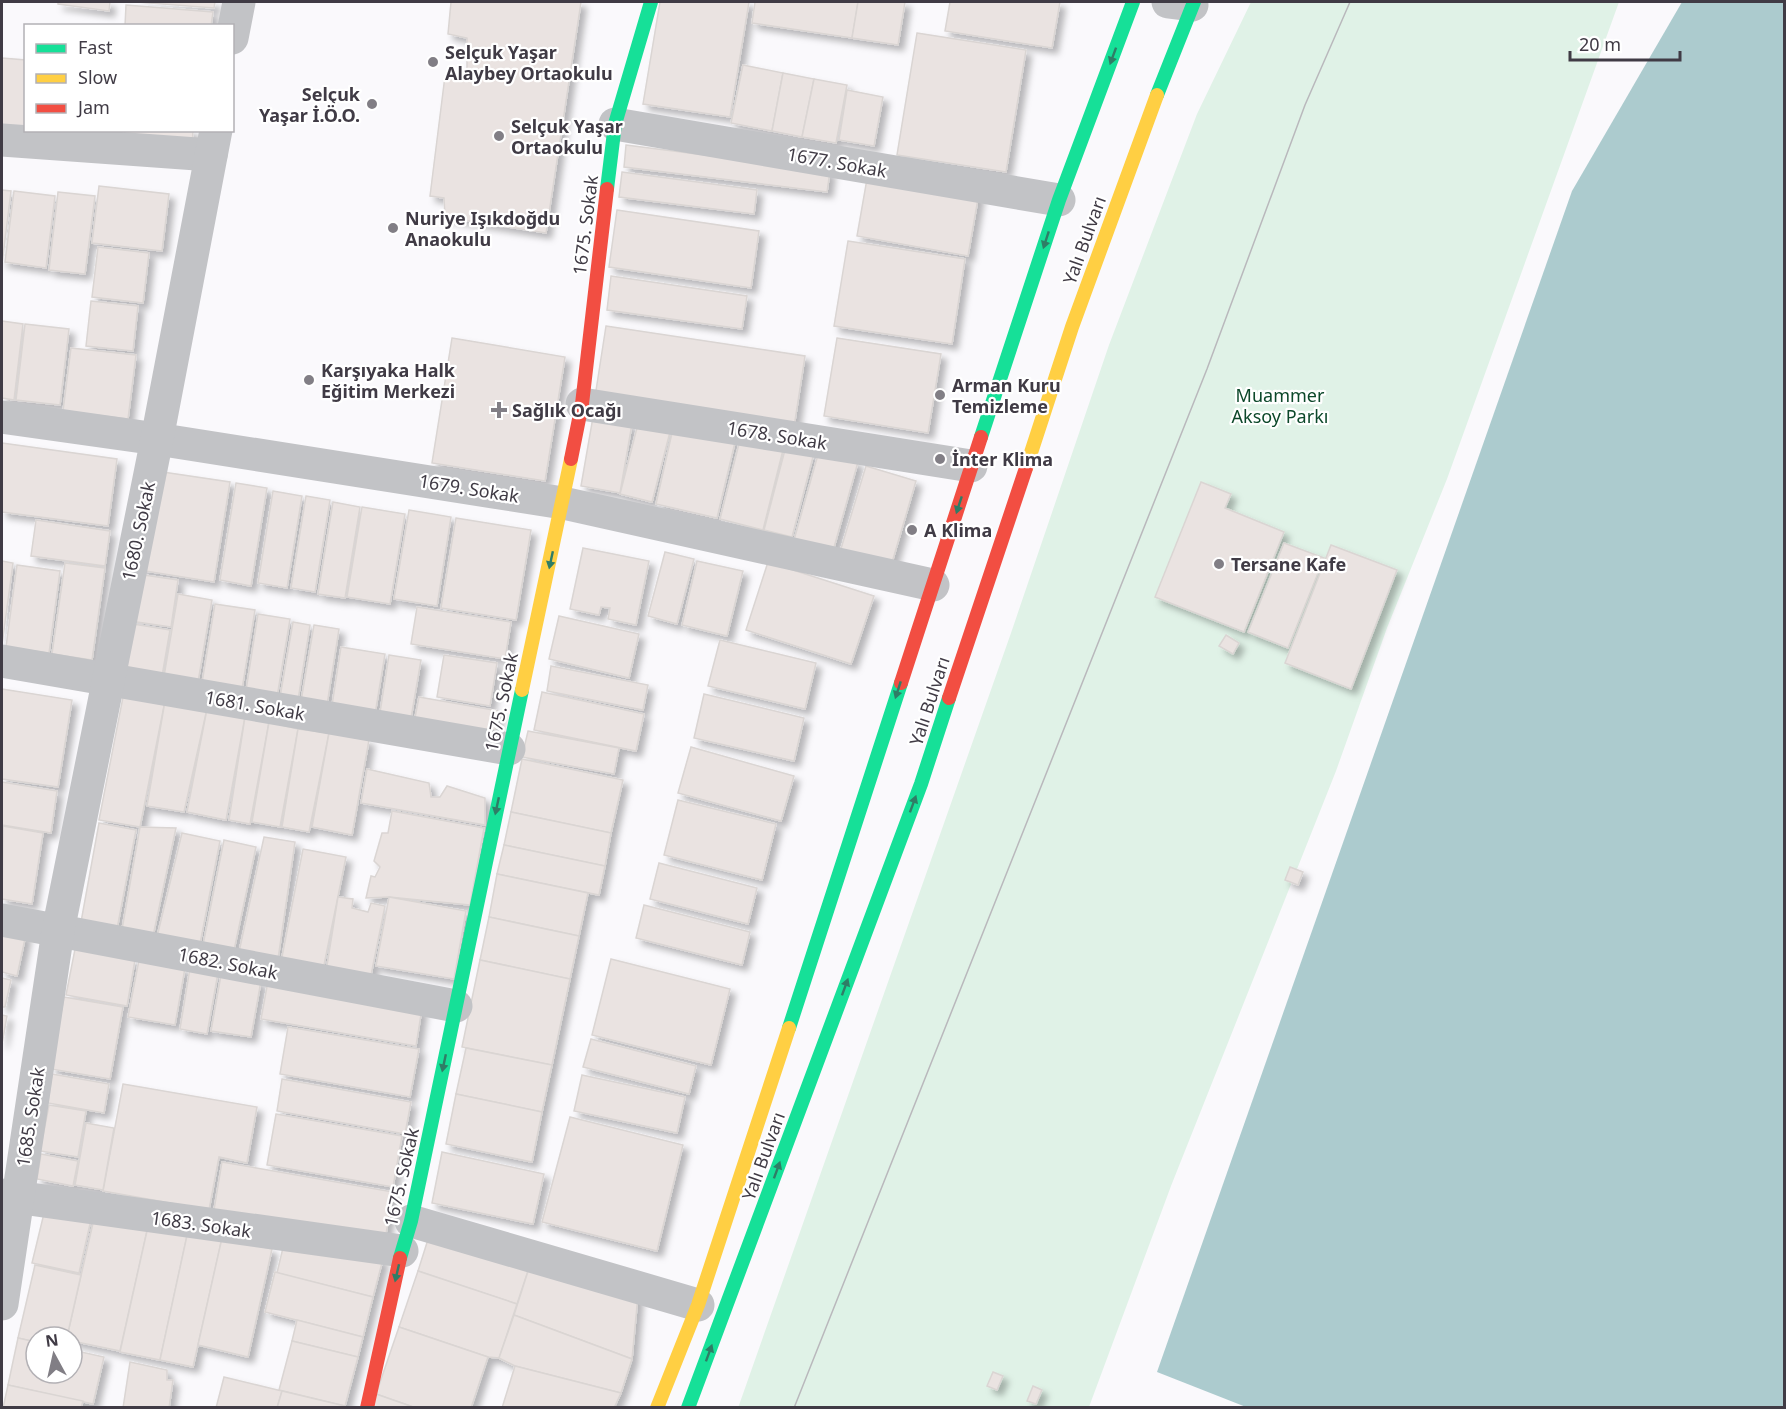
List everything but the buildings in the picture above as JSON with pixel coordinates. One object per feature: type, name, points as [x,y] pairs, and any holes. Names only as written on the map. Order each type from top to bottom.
[{"type":"main road","name":"1675. Sokak","points":[[367,1407],[406,1236],[563,503],[582,404],[615,124],[651,2]]},
{"type":"main road","name":"Yalı Bulvarı","points":[[657,1407],[698,1305],[1059,200],[1133,2]]},
{"type":"main road","name":"Yalı Bulvarı","points":[[688,1407],[921,784],[1072,327],[1167,67],[1185,2]]},
{"type":"street","points":[[234,28],[239,2]]},
{"type":"street","name":"1677. Sokak","points":[[615,124],[1059,200]]},
{"type":"street","points":[[2,140],[214,143]]},
{"type":"street","name":"1680. Sokak","points":[[58,931],[214,143]]},
{"type":"street","name":"1678. Sokak","points":[[582,404],[971,466]]},
{"type":"street","name":"1679. Sokak","points":[[2,417],[563,503],[933,585]]},
{"type":"street","name":"1681. Sokak","points":[[2,661],[509,749]]},
{"type":"street","name":"1682. Sokak","points":[[2,920],[456,1005]]},
{"type":"street","name":"1685. Sokak","points":[[2,1304],[10,1197],[58,931]]},
{"type":"street","name":"1683. Sokak","points":[[10,1197],[406,1236],[698,1305]]},
{"type":"green space","name":"Muammer Aksoy Parkı","points":[[1251,2],[1619,2],[1447,479],[1387,628],[1336,771],[1171,1186],[1089,1407],[738,1408],[1011,633],[1109,345],[1197,114]]},
{"type":"water","points":[[1682,2],[1784,2],[1784,1407],[1246,1407],[1157,1372],[1572,191]]},
{"type":"tram line","points":[[794,1408],[1207,369],[1305,105],[1350,2]]},
{"type":"traffic: fast","points":[[607,189],[615,124],[651,2]]},
{"type":"traffic: fast","points":[[981,437],[1059,200],[1133,2]]},
{"type":"traffic: fast","points":[[1157,95],[1194,2]]},
{"type":"traffic: fast","points":[[789,1028],[901,683]]},
{"type":"traffic: fast","points":[[400,1258],[411,1221],[522,690]]},
{"type":"traffic: fast","points":[[688,1408],[921,784],[949,698]]},
{"type":"traffic: slow","points":[[1026,468],[1072,327],[1157,95]]},
{"type":"traffic: slow","points":[[522,690],[571,459]]},
{"type":"traffic: slow","points":[[657,1408],[698,1305],[789,1028]]},
{"type":"traffic: jam","points":[[571,459],[582,404],[607,189]]},
{"type":"traffic: jam","points":[[901,683],[981,437]]},
{"type":"traffic: jam","points":[[949,698],[1026,468]]},
{"type":"traffic: jam","points":[[367,1408],[400,1258]]},
{"type":"place","name":"Selçuk Yaşar Alaybey Ortaokulu","points":[[433,62]]},
{"type":"place","name":"Selçuk Yaşar İ.Ö.O.","points":[[372,104]]},
{"type":"place","name":"Selçuk Yaşar Ortaokulu","points":[[499,136]]},
{"type":"place","name":"Nuriye Işıkdoğdu Anaokulu","points":[[393,228]]},
{"type":"place","name":"Karşıyaka Halk Eğitim Merkezi","points":[[309,380]]},
{"type":"place","name":"Arman Kuru Temizleme","points":[[940,395]]},
{"type":"place","name":"Sağlık Ocağı","points":[[499,410]]},
{"type":"place","name":"İnter Klima","points":[[940,459]]},
{"type":"place","name":"A Klima","points":[[912,530]]},
{"type":"place","name":"Tersane Kafe","points":[[1219,564]]}]
